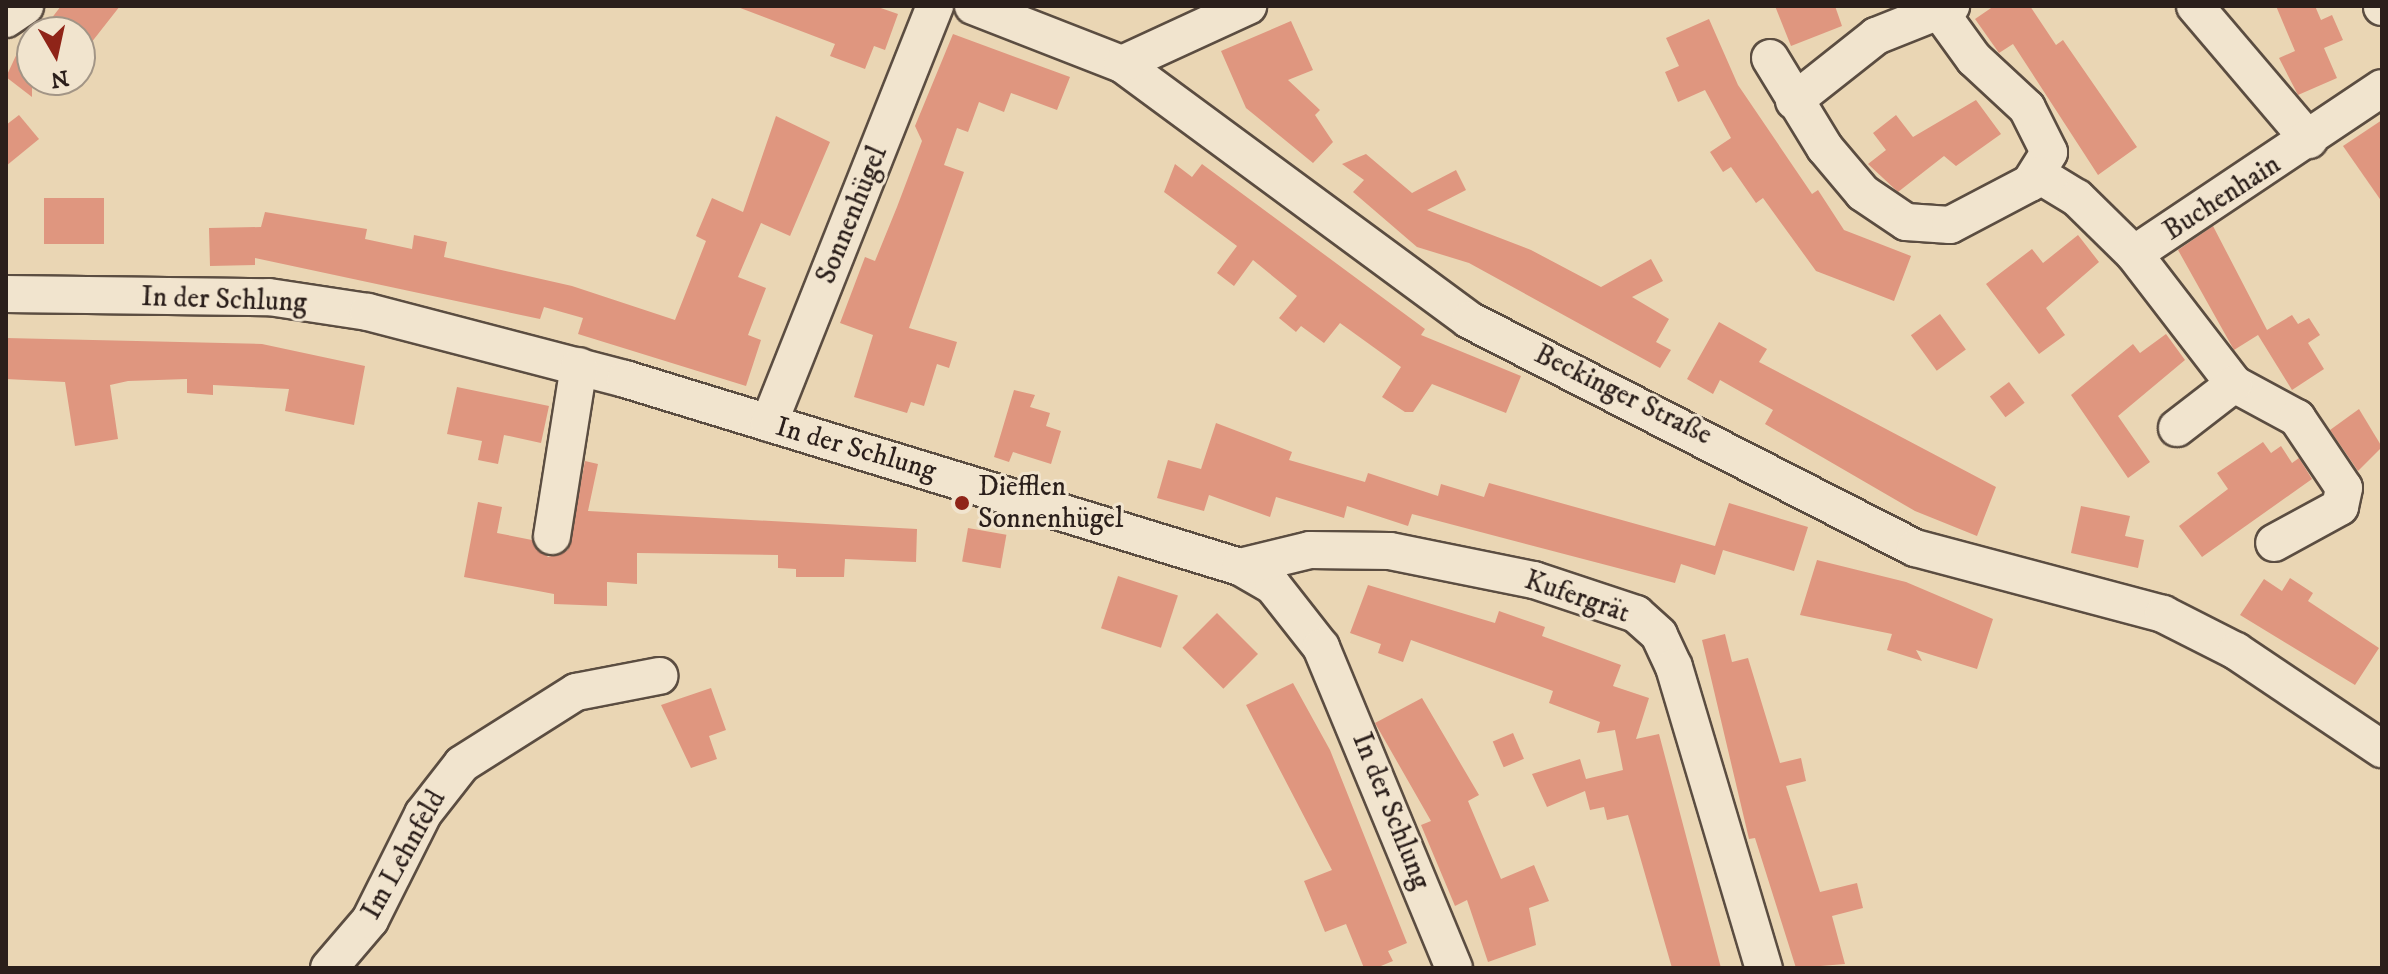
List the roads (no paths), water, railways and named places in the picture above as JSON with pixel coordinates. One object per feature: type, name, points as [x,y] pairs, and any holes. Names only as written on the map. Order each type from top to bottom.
[{"type":"street","points":[[6,19],[25,6]]},
{"type":"street","name":"Sonnenhügel","points":[[769,423],[935,6]]},
{"type":"street","name":"Beckinger Straße","points":[[973,6],[1122,64],[1469,320],[1915,548],[2163,614],[2313,702],[2382,749]]},
{"type":"street","points":[[1122,64],[1248,6]]},
{"type":"street","name":"Buchenhain","points":[[2195,6],[2309,140]]},
{"type":"street","points":[[1770,58],[1794,101],[1863,193],[1906,222],[1950,225],[2039,175],[2048,163],[2046,139],[1946,9],[1876,36],[1794,101]]},
{"type":"street","name":"Buchenhain","points":[[2134,254],[2309,140],[2382,88]]},
{"type":"street","name":"Buchenhain","points":[[2039,175],[2077,198],[2134,254],[2234,384],[2297,418],[2344,488],[2340,507],[2274,543]]},
{"type":"street","name":"In der Schlung","points":[[6,294],[311,301],[579,366],[1240,567],[1273,586],[1321,647],[1454,968]]},
{"type":"street","points":[[552,536],[579,366]]},
{"type":"street","points":[[2177,428],[2234,384]]},
{"type":"street","name":"Kufergrät","points":[[1240,567],[1325,548],[1390,551],[1534,580],[1636,614],[1659,635],[1674,667],[1764,968]]},
{"type":"street","name":"Im Lehnfeld","points":[[329,968],[370,920],[423,814],[462,764],[576,692],[659,676]]},
{"type":"place","name":"Diefflen Sonnenhügel","points":[[962,503]]}]
